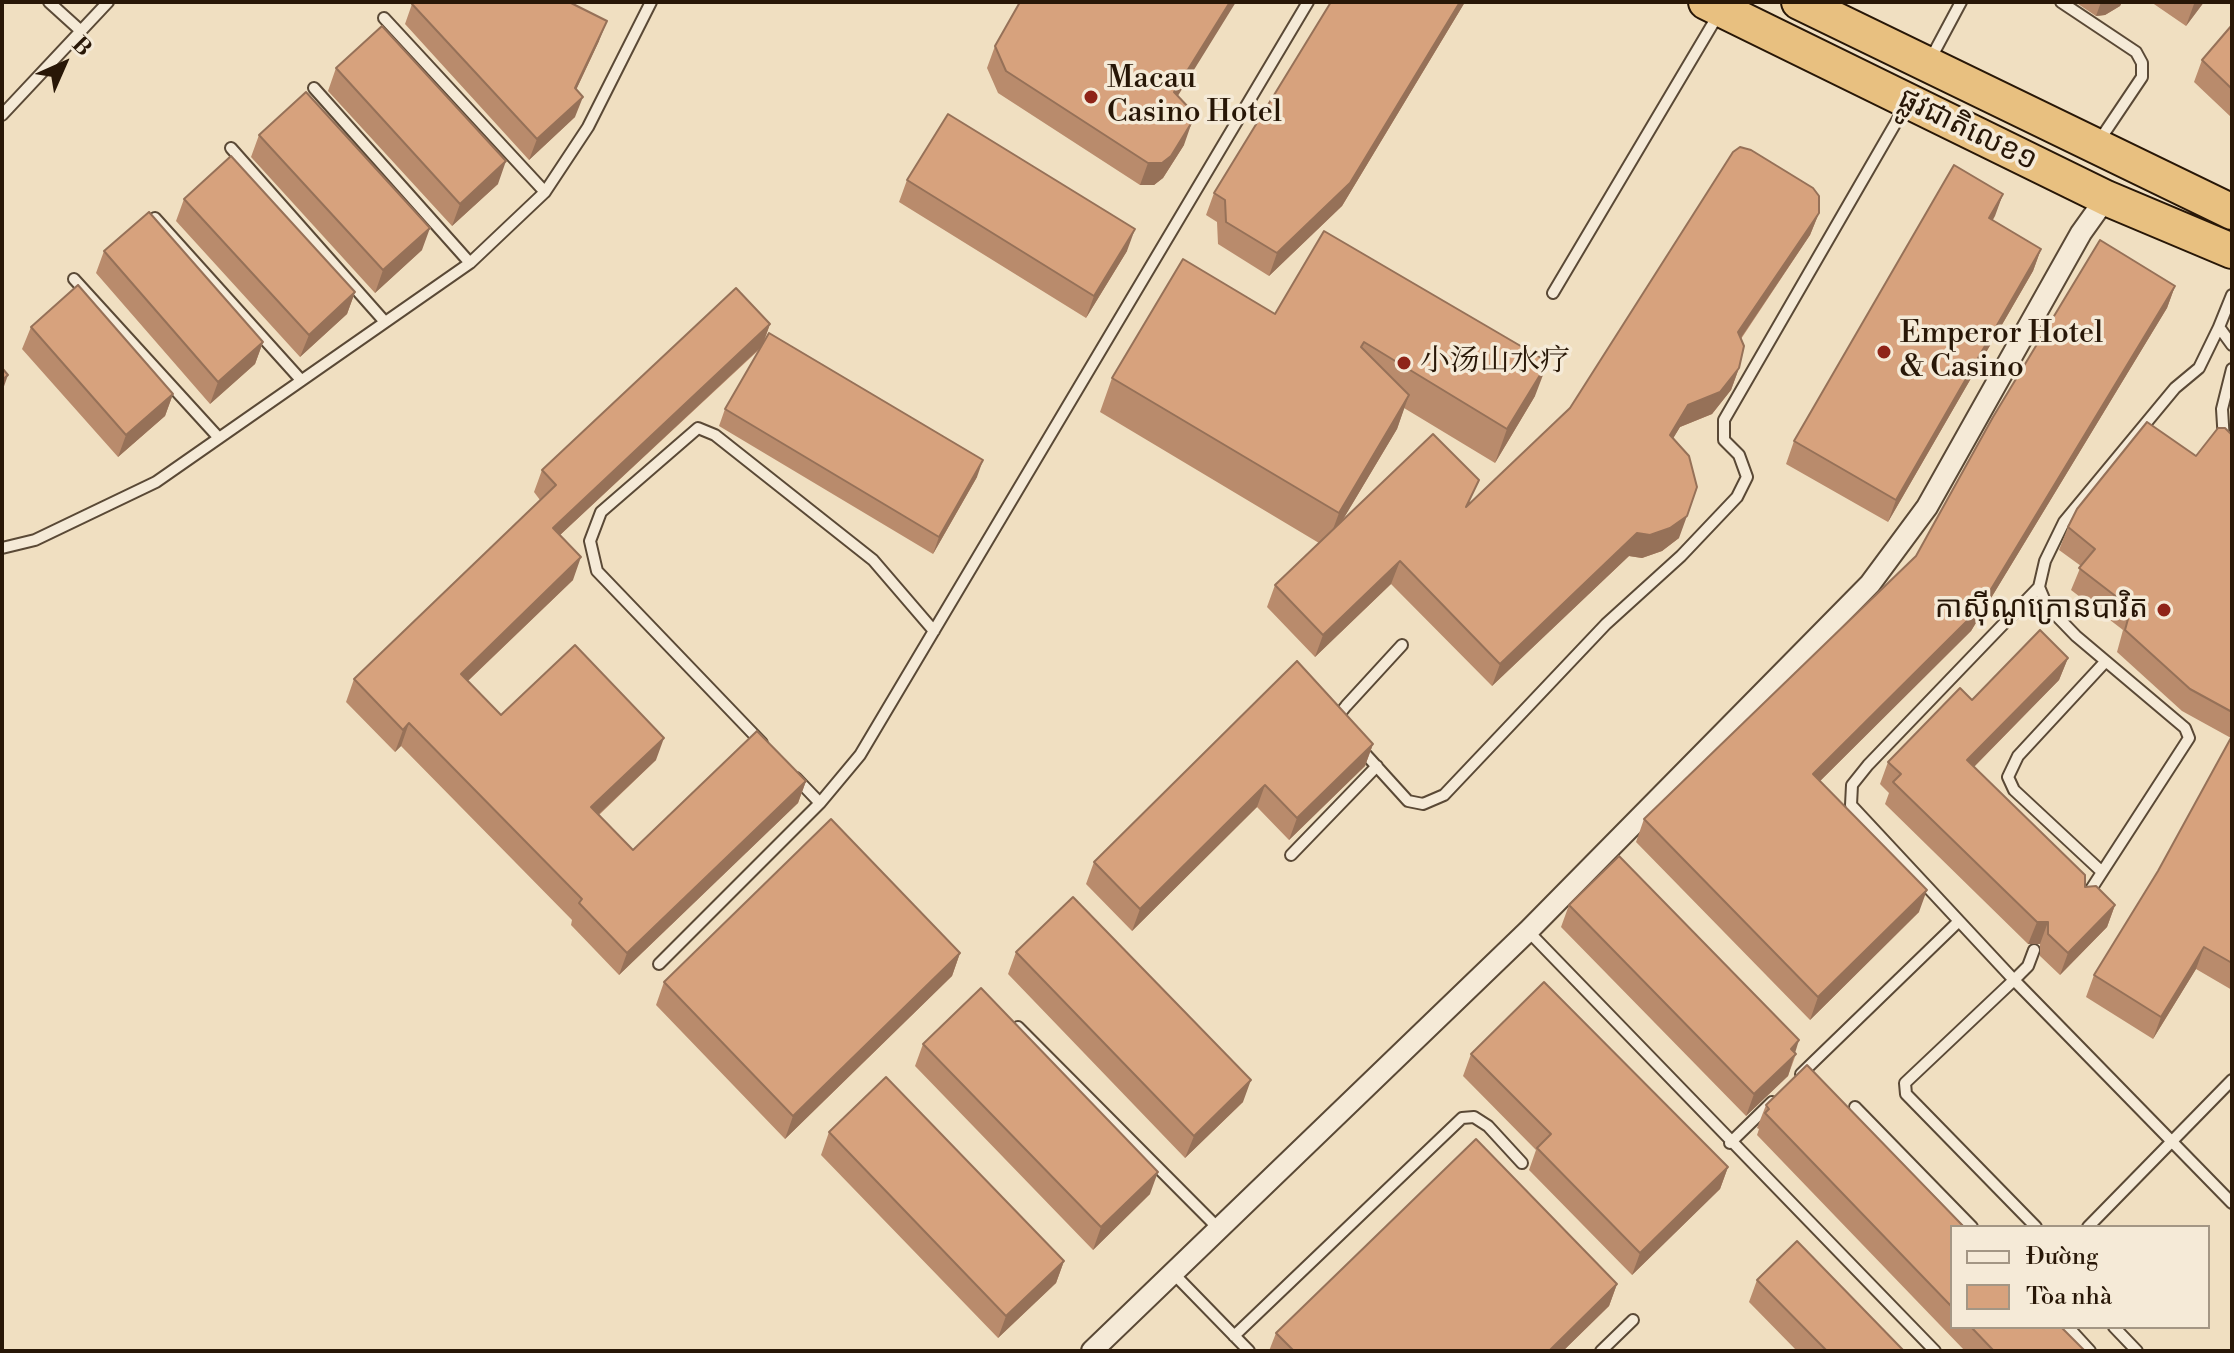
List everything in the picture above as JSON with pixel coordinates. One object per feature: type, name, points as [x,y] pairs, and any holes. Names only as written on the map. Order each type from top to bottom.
[{"type":"highway","name":"ផ្លូវជាតិលេខ១","points":[[1799,2],[1927,66],[2231,209]]},
{"type":"highway","name":"ផ្លូវជាតិលេខ១","points":[[1713,6],[1907,104],[2106,198],[2232,251]]},
{"type":"street","points":[[1092,1351],[1528,931],[1870,584],[1927,507],[2081,233],[2106,198]]},
{"type":"lane","points":[[49,2],[81,31]]},
{"type":"lane","points":[[2,115],[108,2]]},
{"type":"lane","points":[[2,548],[35,540],[156,482],[470,263],[545,192],[588,127],[651,2]]},
{"type":"lane","points":[[659,964],[820,803],[860,755],[1308,2]]},
{"type":"lane","points":[[1927,66],[1961,2]]},
{"type":"lane","points":[[2061,2],[2136,52],[2142,63],[2142,77],[2096,146]]},
{"type":"lane","points":[[1553,293],[1713,6]]},
{"type":"lane","points":[[384,18],[545,192]]},
{"type":"lane","points":[[314,88],[470,263]]},
{"type":"lane","points":[[1351,738],[1408,801],[1423,804],[1444,795],[1606,624],[1681,556],[1737,497],[1747,477],[1739,455],[1724,440],[1724,420],[1907,104]]},
{"type":"lane","points":[[231,148],[385,322]]},
{"type":"lane","points":[[155,218],[301,380]]},
{"type":"lane","points":[[74,279],[219,438]]},
{"type":"lane","points":[[2232,296],[2199,368],[2175,388],[2064,522],[2045,561],[2039,587],[1852,785],[1851,805],[1958,922],[2232,1203]]},
{"type":"lane","points":[[2219,327],[2232,345]]},
{"type":"lane","points":[[2225,450],[2222,409],[2232,369]]},
{"type":"lane","points":[[767,748],[597,571],[590,541],[601,512],[698,428],[715,435],[873,560],[934,631]]},
{"type":"lane","points":[[2039,587],[2047,606],[2105,662],[2185,728],[2189,738],[2082,903]]},
{"type":"lane","points":[[1342,729],[1338,716],[1402,645]]},
{"type":"lane","points":[[2101,871],[2014,790],[2008,777],[2018,756],[2105,662]]},
{"type":"lane","points":[[1291,855],[1377,766]]},
{"type":"lane","points":[[788,770],[820,803]]},
{"type":"lane","points":[[1787,1087],[1958,922]]},
{"type":"lane","points":[[1528,931],[1730,1143],[1935,1351]]},
{"type":"lane","points":[[2034,950],[2028,966],[1905,1083],[1906,1094],[2034,1225]]},
{"type":"lane","points":[[1010,1019],[1220,1230]]},
{"type":"lane","points":[[2090,1225],[2173,1144],[2232,1080]]},
{"type":"lane","points":[[1730,1143],[1776,1099]]},
{"type":"lane","points":[[1855,1107],[1970,1225]]},
{"type":"lane","points":[[1234,1336],[1462,1118],[1474,1117],[1488,1126],[1522,1163]]},
{"type":"lane","points":[[1174,1274],[1247,1350]]},
{"type":"lane","points":[[1601,1351],[1633,1320]]},
{"type":"lane","points":[[2070,1329],[2090,1351]]},
{"type":"lane","points":[[2116,1329],[2137,1351]]},
{"type":"building","points":[[569,2],[607,21],[575,88],[583,97],[537,139],[412,4]]},
{"type":"building","name":"Macau Casino Hotel","points":[[1020,2],[1230,2],[1174,92],[1191,110],[1192,122],[1171,156],[1162,163],[1148,163],[1006,71],[995,46]]},
{"type":"building","points":[[1331,2],[1460,2],[1350,183],[1277,253],[1226,222],[1225,200],[1214,193]]},
{"type":"building","points":[[2232,25],[2232,89],[2202,60]]},
{"type":"building","points":[[382,26],[506,161],[460,204],[336,68]]},
{"type":"building","points":[[306,92],[430,228],[383,270],[259,135]]},
{"type":"building","points":[[948,114],[1135,229],[1094,296],[907,180]]},
{"type":"building","points":[[1740,147],[1751,150],[1813,188],[1819,196],[1819,213],[1738,332],[1744,346],[1739,368],[1720,392],[1688,405],[1670,435],[1689,456],[1697,487],[1687,516],[1670,528],[1650,535],[1637,533],[1500,664],[1400,561],[1323,635],[1275,585],[1433,434],[1479,480],[1466,507],[1570,408],[1733,152]]},
{"type":"building","points":[[231,156],[355,292],[309,335],[184,199]]},
{"type":"building","points":[[1954,165],[2003,194],[1989,218],[2041,249],[1896,500],[1794,441]]},
{"type":"building","points":[[149,212],[263,342],[218,382],[104,251]]},
{"type":"building","points":[[1324,231],[1548,362],[1507,429],[1364,342],[1361,347],[1409,395],[1339,513],[1112,378],[1183,259],[1275,314]]},
{"type":"building","points":[[2100,240],[2175,286],[1979,609],[1813,774],[1927,890],[1818,997],[1644,819],[1916,556],[1993,417]]},
{"type":"building","points":[[78,285],[173,394],[126,435],[31,327]]},
{"type":"building","points":[[736,288],[770,324],[553,528],[581,557],[461,674],[501,715],[575,645],[664,738],[591,807],[633,850],[757,731],[806,781],[627,953],[579,903],[582,899],[409,723],[403,730],[354,679],[556,485],[542,470]]},
{"type":"building","points":[[769,333],[983,460],[939,537],[725,409]]},
{"type":"building","name":"កាស៊ីណូក្រោនបាវិត","points":[[2147,422],[2196,456],[2218,428],[2225,428],[2232,435],[2232,712],[2190,689],[2125,630],[2131,608],[2079,568],[2095,549],[2068,527],[2077,509]]},
{"type":"building","points":[[2040,630],[2068,658],[1967,760],[2085,875],[2085,887],[2096,886],[2115,905],[2068,953],[2048,934],[2048,922],[2037,922],[1893,782],[1901,774],[1888,762],[1960,688],[1972,700]]},
{"type":"building","points":[[1297,661],[1373,744],[1297,818],[1265,785],[1140,909],[1094,862]]},
{"type":"building","points":[[2232,736],[2232,963],[2204,947],[2161,1017],[2094,975],[2158,871]]},
{"type":"building","points":[[831,819],[960,953],[793,1116],[664,982]]},
{"type":"building","points":[[1619,856],[1799,1040],[1791,1049],[1796,1054],[1754,1094],[1569,905]]},
{"type":"building","points":[[1073,897],[1251,1080],[1194,1136],[1016,952]]},
{"type":"building","points":[[1544,982],[1728,1167],[1640,1253],[1537,1148],[1551,1134],[1471,1054]]},
{"type":"building","points":[[981,988],[1158,1172],[1101,1227],[923,1044]]},
{"type":"building","points":[[1807,1065],[1962,1225],[1950,1225],[1950,1305],[1765,1113],[1769,1109],[1766,1105]]},
{"type":"building","points":[[886,1077],[1064,1261],[1006,1316],[829,1132]]},
{"type":"building","points":[[1476,1139],[1617,1284],[1549,1351],[1294,1351],[1276,1333]]},
{"type":"building","points":[[1797,1241],[1904,1351],[1827,1351],[1757,1280]]},
{"type":"building","points":[[1973,1329],[2063,1329],[2085,1351],[1994,1351]]},
{"type":"place","name":"Macau Casino Hotel","points":[[1091,97]]},
{"type":"place","name":"Emperor Hotel & Casino","points":[[1884,352]]},
{"type":"place","name":"小汤山水疗","points":[[1404,363]]},
{"type":"place","name":"កាស៊ីណូក្រោនបាវិត","points":[[2164,610]]}]
